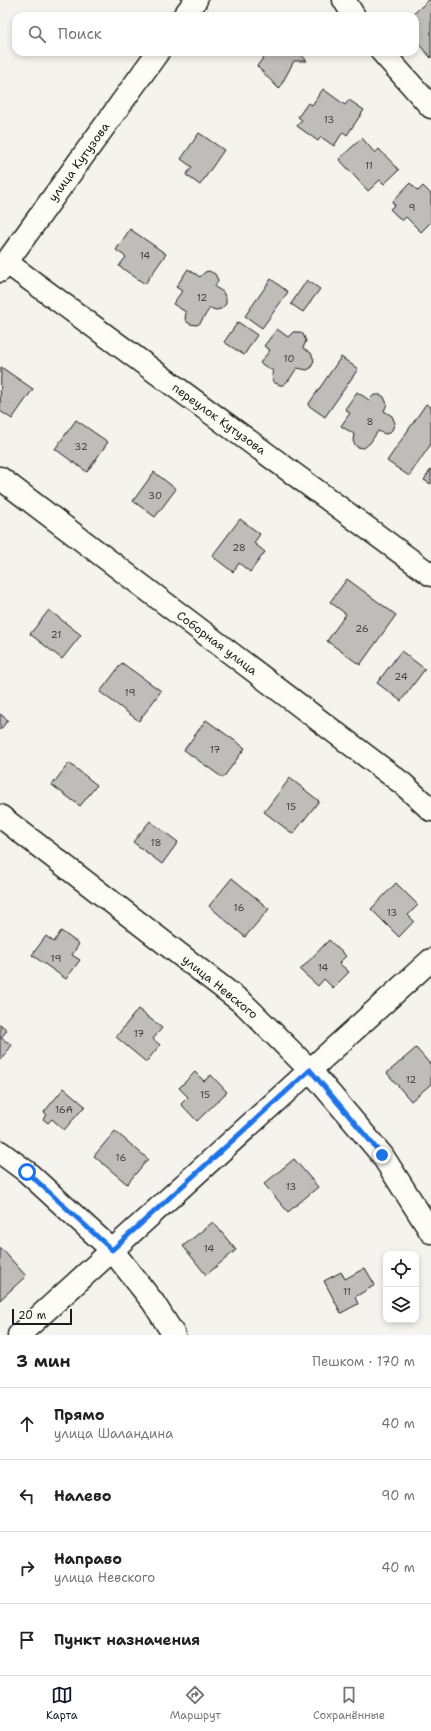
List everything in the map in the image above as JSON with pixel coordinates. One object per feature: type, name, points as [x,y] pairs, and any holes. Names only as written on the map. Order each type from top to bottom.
[{"type":"street","points":[[187,12],[196,0]]},
{"type":"street","points":[[344,0],[352,12]]},
{"type":"street","name":"улица Кутузова","points":[[3,267],[155,56]]},
{"type":"street","points":[[386,56],[431,107]]},
{"type":"street","name":"переулок Кутузова","points":[[3,267],[431,575]]},
{"type":"street","name":"Соборная улица","points":[[0,478],[403,784],[431,810]]},
{"type":"street","name":"улица Невского","points":[[0,816],[244,1004],[310,1070],[382,1155],[431,1232]]},
{"type":"street","points":[[19,1335],[431,960]]},
{"type":"street","points":[[0,1152],[27,1172],[112,1250],[153,1302],[174,1335]]},
{"type":"building","points":[[429,0],[431,0],[431,58],[419,44],[419,12],[416,12]]},
{"type":"building","points":[[265,56],[303,56],[307,61],[294,61],[279,89],[257,66]]},
{"type":"building","points":[[323,89],[345,105],[349,100],[364,110],[347,135],[343,132],[334,146],[321,137],[318,141],[297,126],[302,120],[298,117],[308,103],[312,105]]},
{"type":"building","points":[[199,133],[224,150],[200,185],[186,175],[192,167],[181,159]]},
{"type":"building","points":[[362,138],[375,153],[379,149],[399,170],[384,184],[380,180],[368,191],[339,159]]},
{"type":"building","points":[[410,183],[418,191],[423,186],[431,194],[431,222],[421,232],[406,217],[402,221],[390,209],[395,205],[392,202]]},
{"type":"building","points":[[130,229],[166,254],[145,284],[119,266],[126,257],[116,250]]},
{"type":"building","points":[[188,269],[200,277],[205,272],[209,271],[215,274],[218,280],[215,287],[223,292],[226,299],[226,304],[221,309],[216,310],[210,308],[197,325],[187,322],[185,319],[186,312],[173,304],[182,291],[176,287]]},
{"type":"building","points":[[271,279],[288,292],[262,328],[245,316]]},
{"type":"building","points":[[307,280],[320,289],[303,312],[291,304]]},
{"type":"building","points":[[238,322],[257,335],[244,355],[224,342]]},
{"type":"building","points":[[277,329],[288,337],[293,332],[300,332],[303,334],[306,341],[303,348],[311,353],[314,360],[311,368],[307,370],[297,368],[289,380],[283,385],[273,382],[273,371],[260,363],[270,350],[264,346]]},
{"type":"building","points":[[341,357],[358,369],[325,417],[308,405]]},
{"type":"building","points":[[1,367],[33,389],[12,419],[0,411]]},
{"type":"building","points":[[357,392],[369,400],[374,395],[381,395],[384,397],[387,404],[384,411],[392,416],[395,423],[389,433],[385,434],[378,431],[370,443],[364,448],[357,447],[353,441],[354,434],[341,426],[350,413],[345,409]]},
{"type":"building","points":[[426,404],[431,407],[431,444],[409,476],[387,461]]},
{"type":"building","points":[[76,420],[108,442],[87,472],[55,449]]},
{"type":"building","points":[[431,469],[431,484],[424,480]]},
{"type":"building","points":[[154,472],[176,489],[155,517],[133,501]]},
{"type":"building","points":[[240,519],[260,534],[254,543],[265,552],[250,572],[239,563],[233,572],[212,556]]},
{"type":"building","points":[[347,579],[396,615],[360,665],[327,641],[346,614],[330,602]]},
{"type":"building","points":[[49,610],[81,635],[62,659],[30,634]]},
{"type":"building","points":[[401,651],[425,669],[401,701],[377,683]]},
{"type":"building","points":[[122,663],[161,691],[139,721],[100,692]]},
{"type":"building","points":[[0,714],[8,720],[0,730]]},
{"type":"building","points":[[206,720],[245,748],[223,778],[184,750]]},
{"type":"building","points":[[69,763],[97,785],[80,806],[52,785]]},
{"type":"building","points":[[290,778],[319,801],[293,834],[264,812]]},
{"type":"building","points":[[150,821],[178,842],[162,864],[133,842]]},
{"type":"building","points":[[232,878],[269,909],[245,937],[209,906]]},
{"type":"building","points":[[396,883],[418,905],[408,915],[414,921],[399,937],[371,909]]},
{"type":"building","points":[[61,931],[79,944],[72,955],[80,960],[66,979],[32,955],[46,936],[54,942]]},
{"type":"building","points":[[329,940],[346,956],[339,963],[349,972],[333,988],[324,979],[318,986],[300,970]]},
{"type":"building","points":[[138,1009],[162,1028],[153,1039],[160,1045],[146,1062],[116,1037]]},
{"type":"building","points":[[0,1024],[7,1030],[1,1038],[12,1045],[0,1061]]},
{"type":"building","points":[[416,1048],[431,1065],[431,1084],[411,1101],[387,1073]]},
{"type":"building","points":[[195,1072],[204,1081],[211,1075],[227,1092],[197,1121],[181,1104],[188,1097],[179,1088]]},
{"type":"building","points":[[64,1088],[85,1106],[64,1130],[52,1119],[48,1123],[43,1119],[47,1115],[44,1112]]},
{"type":"building","points":[[115,1131],[148,1159],[127,1184],[94,1156]]},
{"type":"building","points":[[294,1159],[318,1187],[288,1212],[264,1184]]},
{"type":"building","points":[[213,1222],[236,1250],[206,1275],[183,1246]]},
{"type":"building","points":[[1,1248],[26,1276],[0,1300],[0,1249]]},
{"type":"building","points":[[365,1268],[375,1285],[355,1297],[358,1304],[341,1313],[324,1281],[341,1272],[345,1279]]},
{"type":"route","points":[[27,1172],[112,1250],[310,1070],[382,1155]]}]
